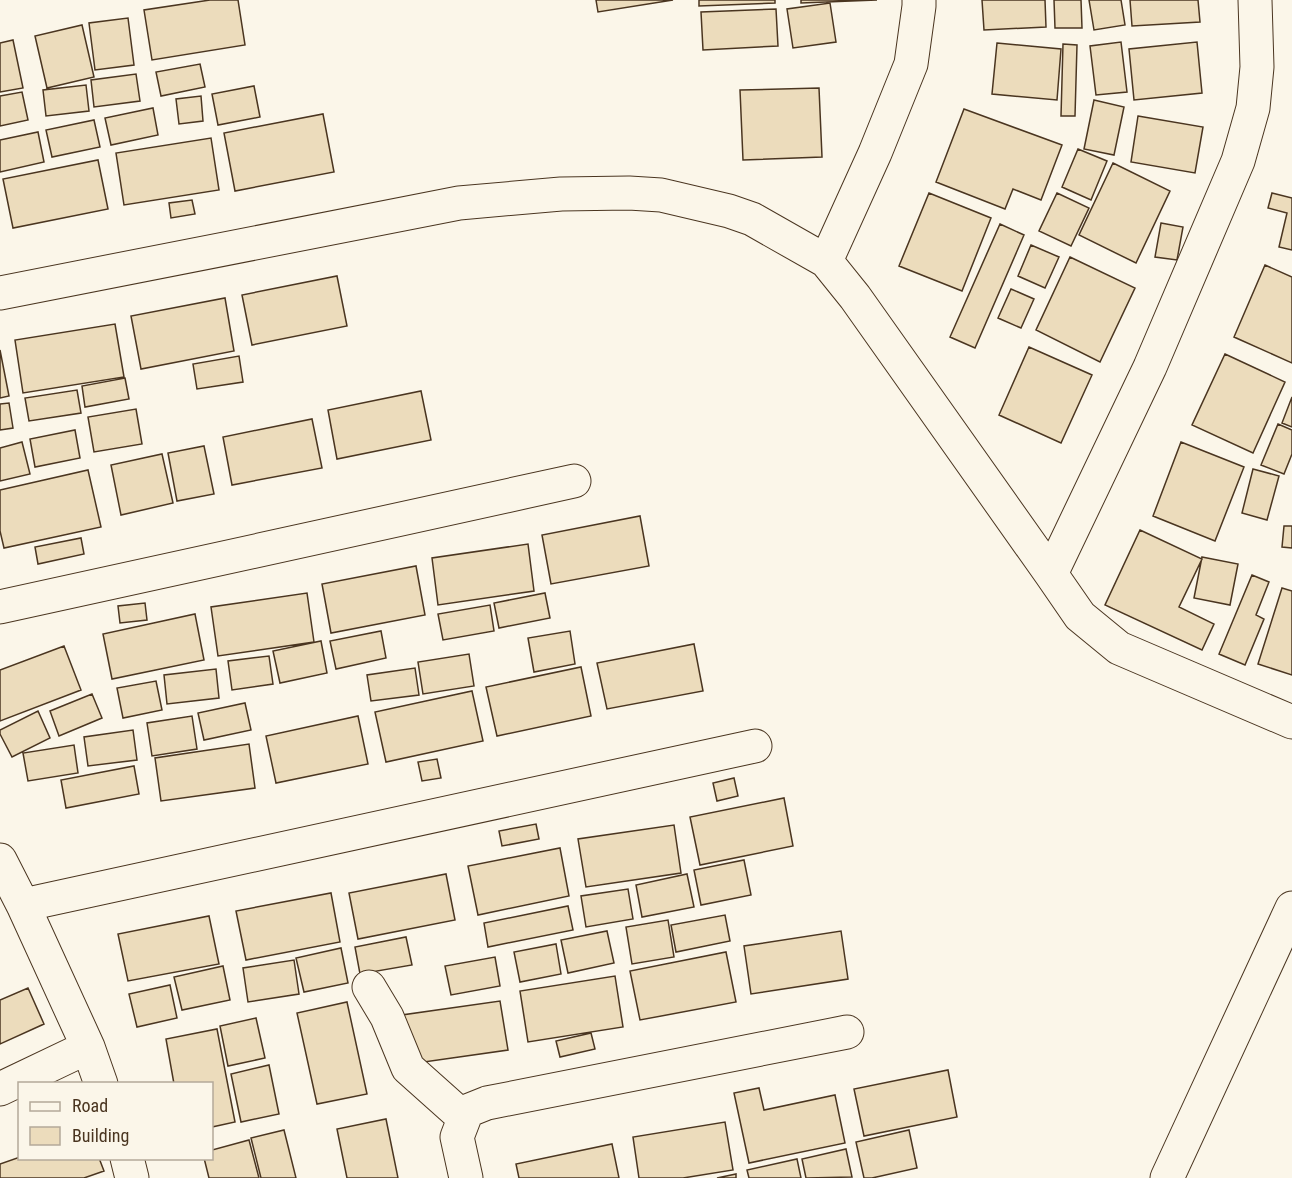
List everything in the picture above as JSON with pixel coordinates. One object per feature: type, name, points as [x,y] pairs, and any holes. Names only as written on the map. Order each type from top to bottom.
[{"type":"street","points":[[826,261],[875,153],[911,64],[919,0]]},
{"type":"street","points":[[1051,574],[1150,367],[1238,161],[1253,108],[1257,67],[1255,0]]},
{"type":"street","points":[[0,293],[459,203],[561,194],[629,193],[661,195],[729,211],[753,219],[826,261],[855,297],[1080,616],[1119,648],[1292,722]]},
{"type":"street","points":[[0,607],[574,481]]},
{"type":"street","points":[[23,905],[755,746]]},
{"type":"street","points":[[0,860],[88,1047],[101,1082]]},
{"type":"street","points":[[1167,1178],[1292,908]]},
{"type":"street","points":[[369,987],[387,1017],[408,1068],[464,1118]]},
{"type":"street","points":[[466,1178],[457,1137],[466,1112],[487,1103],[847,1032]]},
{"type":"street","points":[[0,1089],[88,1047]]},
{"type":"street","points":[[128,1160],[132,1178]]},
{"type":"building","points":[[210,0],[238,0],[245,45],[152,60],[144,10]]},
{"type":"building","points":[[596,0],[673,0],[598,12]]},
{"type":"building","points":[[699,0],[775,0],[775,3],[699,6]]},
{"type":"building","points":[[801,0],[877,0],[801,3]]},
{"type":"building","points":[[982,0],[1045,0],[1046,27],[984,30]]},
{"type":"building","points":[[1054,0],[1081,0],[1082,28],[1055,28]]},
{"type":"building","points":[[1089,0],[1121,0],[1125,25],[1094,30]]},
{"type":"building","points":[[1130,0],[1198,0],[1200,22],[1132,26]]},
{"type":"building","points":[[830,3],[836,42],[793,48],[787,9]]},
{"type":"building","points":[[776,9],[778,46],[703,50],[701,12]]},
{"type":"building","points":[[128,18],[134,65],[95,70],[89,23]]},
{"type":"building","points":[[82,25],[94,77],[47,88],[35,36]]},
{"type":"building","points":[[13,40],[23,88],[0,92],[0,43]]},
{"type":"building","points":[[1121,42],[1127,92],[1096,95],[1090,46]]},
{"type":"building","points":[[1197,42],[1202,93],[1134,100],[1129,49]]},
{"type":"building","points":[[997,43],[1061,49],[1057,100],[992,94]]},
{"type":"building","points":[[1063,44],[1077,45],[1075,116],[1061,116]]},
{"type":"building","points":[[200,64],[205,87],[161,96],[156,72]]},
{"type":"building","points":[[136,74],[140,101],[94,107],[91,80]]},
{"type":"building","points":[[86,85],[89,111],[46,116],[43,90]]},
{"type":"building","points":[[254,86],[260,117],[218,125],[212,94]]},
{"type":"building","points":[[819,88],[822,157],[743,160],[740,90]]},
{"type":"building","points":[[22,92],[28,120],[0,126],[0,96]]},
{"type":"building","points":[[201,96],[203,121],[179,124],[176,99]]},
{"type":"building","points":[[1094,100],[1124,107],[1114,155],[1084,149]]},
{"type":"building","points":[[153,108],[158,135],[111,145],[105,118]]},
{"type":"building","points":[[964,109],[1062,145],[1041,200],[1013,189],[1005,209],[936,182]]},
{"type":"building","points":[[323,114],[334,172],[235,191],[224,133]]},
{"type":"building","points":[[1138,116],[1203,127],[1195,173],[1131,162]]},
{"type":"building","points":[[94,120],[100,147],[52,157],[46,130]]},
{"type":"building","points":[[38,132],[44,162],[0,172],[0,140]]},
{"type":"building","points":[[211,138],[219,190],[124,205],[116,153]]},
{"type":"building","points":[[1078,149],[1107,161],[1091,200],[1062,187]]},
{"type":"building","points":[[98,160],[108,209],[13,228],[3,179]]},
{"type":"building","points":[[1113,163],[1170,191],[1136,263],[1079,235]]},
{"type":"building","points":[[929,193],[991,218],[962,291],[899,266]]},
{"type":"building","points":[[1057,193],[1089,208],[1071,246],[1039,231]]},
{"type":"building","points":[[1272,193],[1292,198],[1292,250],[1279,247],[1287,213],[1268,208]]},
{"type":"building","points":[[192,200],[195,214],[171,218],[169,203]]},
{"type":"building","points":[[1161,223],[1183,227],[1177,260],[1155,257]]},
{"type":"building","points":[[1000,224],[1024,235],[975,348],[950,337]]},
{"type":"building","points":[[1031,245],[1059,257],[1045,288],[1018,276]]},
{"type":"building","points":[[1070,257],[1135,288],[1100,362],[1036,330]]},
{"type":"building","points":[[1265,265],[1292,277],[1292,363],[1234,337]]},
{"type":"building","points":[[337,276],[347,326],[252,345],[242,295]]},
{"type":"building","points":[[1011,289],[1034,299],[1021,328],[998,318]]},
{"type":"building","points":[[225,298],[234,351],[141,369],[131,316]]},
{"type":"building","points":[[115,324],[124,377],[23,393],[15,340]]},
{"type":"building","points":[[1029,347],[1092,375],[1061,443],[999,415]]},
{"type":"building","points":[[0,350],[9,396],[0,398]]},
{"type":"building","points":[[1225,354],[1285,382],[1253,453],[1192,425]]},
{"type":"building","points":[[239,356],[243,382],[197,389],[193,364]]},
{"type":"building","points":[[125,378],[129,399],[85,407],[82,386]]},
{"type":"building","points":[[77,390],[81,413],[29,421],[25,398]]},
{"type":"building","points":[[421,391],[431,440],[337,459],[328,410]]},
{"type":"building","points":[[1292,397],[1292,427],[1282,423]]},
{"type":"building","points":[[9,403],[13,428],[0,430],[0,404]]},
{"type":"building","points":[[136,409],[142,444],[94,452],[88,417]]},
{"type":"building","points":[[312,419],[322,468],[232,485],[223,437]]},
{"type":"building","points":[[1278,424],[1292,430],[1292,454],[1284,474],[1261,465]]},
{"type":"building","points":[[75,430],[80,458],[35,467],[30,439]]},
{"type":"building","points":[[22,442],[30,474],[0,481],[0,448]]},
{"type":"building","points":[[1181,442],[1244,467],[1215,541],[1153,516]]},
{"type":"building","points":[[204,446],[214,494],[177,501],[168,453]]},
{"type":"building","points":[[162,454],[173,503],[121,515],[111,465]]},
{"type":"building","points":[[1253,469],[1279,476],[1267,520],[1242,513]]},
{"type":"building","points":[[88,470],[101,527],[4,548],[0,531],[0,490]]},
{"type":"building","points":[[640,516],[649,566],[551,584],[542,535]]},
{"type":"building","points":[[1284,526],[1292,526],[1292,548],[1282,547]]},
{"type":"building","points":[[1140,530],[1202,559],[1179,607],[1214,624],[1202,650],[1105,605]]},
{"type":"building","points":[[81,538],[84,554],[38,564],[35,547]]},
{"type":"building","points":[[528,544],[534,591],[438,605],[432,558]]},
{"type":"building","points":[[1202,557],[1238,564],[1230,605],[1194,598]]},
{"type":"building","points":[[416,566],[425,615],[331,633],[322,584]]},
{"type":"building","points":[[1252,575],[1269,582],[1256,615],[1264,619],[1245,665],[1219,654]]},
{"type":"building","points":[[1282,588],[1292,591],[1292,675],[1258,664]]},
{"type":"building","points":[[307,593],[314,642],[218,656],[211,607]]},
{"type":"building","points":[[545,593],[550,618],[499,628],[494,603]]},
{"type":"building","points":[[145,603],[147,620],[120,623],[118,606]]},
{"type":"building","points":[[490,605],[494,631],[443,640],[438,614]]},
{"type":"building","points":[[195,614],[204,660],[112,679],[103,634]]},
{"type":"building","points":[[381,631],[386,658],[336,669],[330,641]]},
{"type":"building","points":[[570,631],[575,664],[534,672],[528,638]]},
{"type":"building","points":[[321,641],[327,673],[280,683],[273,651]]},
{"type":"building","points":[[694,644],[703,691],[607,709],[597,663]]},
{"type":"building","points":[[64,646],[81,690],[0,721],[0,670]]},
{"type":"building","points":[[469,654],[474,686],[423,694],[418,662]]},
{"type":"building","points":[[269,656],[273,684],[232,690],[228,661]]},
{"type":"building","points":[[581,667],[591,716],[497,736],[486,687]]},
{"type":"building","points":[[415,668],[419,695],[371,701],[367,675]]},
{"type":"building","points":[[216,669],[219,698],[167,704],[164,675]]},
{"type":"building","points":[[156,681],[162,710],[123,718],[117,688]]},
{"type":"building","points":[[472,691],[483,741],[386,762],[375,712]]},
{"type":"building","points":[[92,694],[102,718],[59,736],[50,711]]},
{"type":"building","points":[[245,703],[251,730],[204,740],[198,713]]},
{"type":"building","points":[[38,711],[50,738],[12,757],[0,730]]},
{"type":"building","points":[[192,716],[197,749],[152,756],[147,723]]},
{"type":"building","points":[[358,716],[368,764],[276,783],[266,736]]},
{"type":"building","points":[[133,730],[137,760],[88,766],[84,737]]},
{"type":"building","points":[[249,744],[255,788],[161,801],[155,758]]},
{"type":"building","points":[[74,745],[78,773],[28,781],[23,753]]},
{"type":"building","points":[[437,759],[441,778],[422,781],[418,762]]},
{"type":"building","points":[[134,766],[139,794],[66,808],[61,780]]},
{"type":"building","points":[[734,778],[738,796],[717,801],[713,783]]},
{"type":"building","points":[[784,798],[793,846],[700,865],[690,817]]},
{"type":"building","points":[[536,824],[539,839],[502,846],[499,831]]},
{"type":"building","points":[[674,825],[681,873],[586,887],[578,839]]},
{"type":"building","points":[[560,848],[569,896],[478,915],[468,866]]},
{"type":"building","points":[[744,860],[751,895],[701,905],[694,870]]},
{"type":"building","points":[[446,874],[455,920],[358,939],[349,893]]},
{"type":"building","points":[[687,874],[694,907],[642,917],[636,885]]},
{"type":"building","points":[[628,889],[633,919],[586,927],[581,896]]},
{"type":"building","points":[[331,893],[340,942],[246,960],[236,911]]},
{"type":"building","points":[[568,906],[573,930],[488,947],[484,923]]},
{"type":"building","points":[[725,915],[730,941],[676,952],[671,925]]},
{"type":"building","points":[[209,916],[219,964],[128,981],[118,934]]},
{"type":"building","points":[[668,920],[674,957],[632,964],[626,927]]},
{"type":"building","points":[[607,931],[614,963],[568,973],[561,940]]},
{"type":"building","points":[[841,931],[848,979],[751,994],[744,946]]},
{"type":"building","points":[[406,937],[412,965],[360,974],[355,947]]},
{"type":"building","points":[[556,944],[561,974],[520,982],[514,952]]},
{"type":"building","points":[[341,948],[348,983],[304,992],[296,958]]},
{"type":"building","points":[[726,952],[736,1002],[640,1020],[630,971]]},
{"type":"building","points":[[495,957],[500,986],[451,995],[445,966]]},
{"type":"building","points":[[294,960],[299,994],[248,1002],[243,968]]},
{"type":"building","points":[[223,966],[230,1000],[182,1010],[174,977]]},
{"type":"building","points":[[615,976],[623,1027],[528,1042],[520,991]]},
{"type":"building","points":[[170,985],[177,1018],[137,1027],[129,994]]},
{"type":"building","points":[[28,988],[44,1024],[0,1044],[0,1000]]},
{"type":"building","points":[[500,1001],[508,1050],[410,1064],[402,1015]]},
{"type":"building","points":[[347,1002],[367,1094],[317,1104],[297,1013]]},
{"type":"building","points":[[256,1018],[265,1058],[228,1066],[220,1026]]},
{"type":"building","points":[[217,1029],[235,1122],[213,1127],[213,1082],[174,1082],[166,1039]]},
{"type":"building","points":[[591,1033],[595,1049],[560,1057],[556,1041]]},
{"type":"building","points":[[269,1065],[279,1114],[241,1122],[231,1074]]},
{"type":"building","points":[[948,1070],[957,1117],[864,1136],[854,1089]]},
{"type":"building","points":[[759,1088],[764,1110],[835,1095],[845,1143],[749,1163],[734,1093]]},
{"type":"building","points":[[386,1119],[398,1178],[347,1178],[337,1129]]},
{"type":"building","points":[[725,1122],[733,1170],[683,1178],[639,1178],[633,1137]]},
{"type":"building","points":[[284,1130],[296,1178],[261,1178],[251,1138]]},
{"type":"building","points":[[909,1130],[917,1168],[864,1178],[856,1142]]},
{"type":"building","points":[[249,1140],[259,1178],[209,1178],[204,1160],[213,1160],[213,1150]]},
{"type":"building","points":[[612,1144],[619,1178],[519,1178],[516,1164]]},
{"type":"building","points":[[846,1149],[852,1177],[806,1178],[802,1159]]},
{"type":"building","points":[[18,1158],[18,1160],[100,1160],[104,1171],[84,1178],[0,1178],[0,1164]]},
{"type":"building","points":[[797,1159],[801,1178],[749,1178],[747,1170]]},
{"type":"building","points":[[736,1174],[736,1178],[717,1178]]}]
